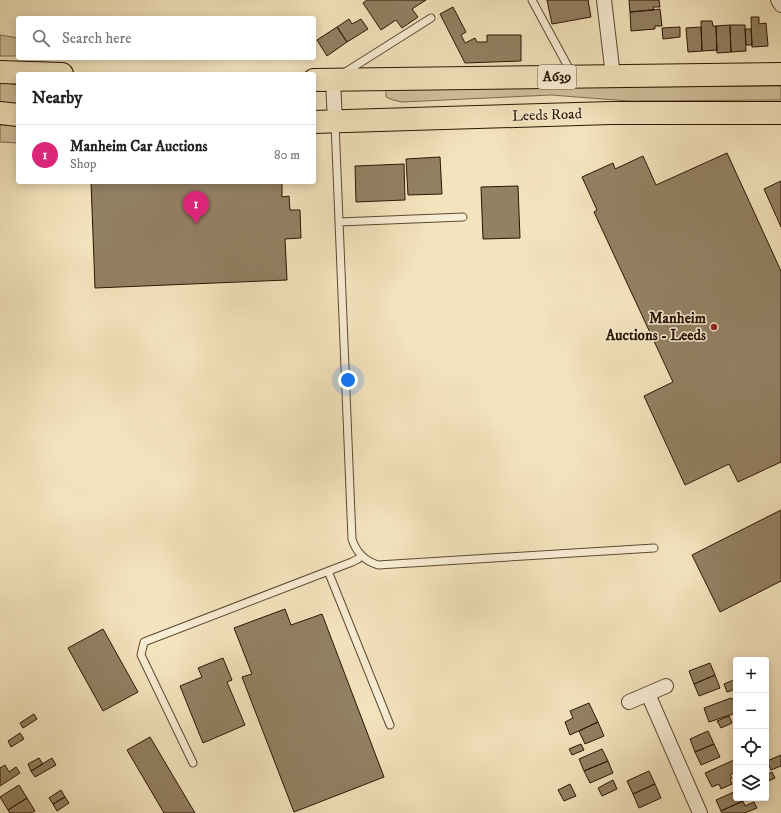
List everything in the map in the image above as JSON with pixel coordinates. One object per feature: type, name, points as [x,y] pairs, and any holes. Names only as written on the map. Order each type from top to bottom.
[{"type":"main road","points":[[0,72],[16,73]]},
{"type":"main road","name":"A639","points":[[323,80],[781,74]]},
{"type":"main road","points":[[0,113],[16,115]]},
{"type":"main road","name":"Leeds Road","points":[[324,122],[612,113],[781,113]]},
{"type":"street","points":[[604,0],[613,76]]},
{"type":"street","points":[[778,0],[781,5]]},
{"type":"street","points":[[323,80],[324,122]]},
{"type":"street","points":[[629,702],[666,686]]},
{"type":"street","points":[[648,694],[700,813]]},
{"type":"lane","points":[[532,0],[573,77]]},
{"type":"lane","points":[[323,80],[432,18]]},
{"type":"lane","points":[[324,122],[339,222],[352,539],[361,556],[378,565],[654,548]]},
{"type":"lane","points":[[339,222],[463,217]]},
{"type":"lane","points":[[193,763],[142,655],[144,642],[352,562],[361,556]]},
{"type":"lane","points":[[328,571],[390,725]]},
{"type":"shaded area","points":[[0,35],[16,38],[16,56],[0,56]]},
{"type":"shaded area","points":[[0,82],[16,85],[16,105],[0,104]]},
{"type":"shaded area","points":[[781,86],[781,100],[629,101],[551,95],[402,102],[386,97],[386,90]]},
{"type":"shaded area","points":[[0,125],[16,126],[16,143],[0,142]]},
{"type":"building","points":[[367,0],[426,0],[412,9],[418,17],[402,28],[396,20],[381,30],[363,3]]},
{"type":"building","points":[[547,0],[588,0],[591,17],[552,24]]},
{"type":"building","points":[[629,0],[659,0],[660,7],[653,7],[654,10],[630,12]]},
{"type":"building","points":[[453,7],[466,32],[461,35],[465,43],[475,38],[477,42],[487,42],[487,35],[521,35],[521,61],[465,63],[440,14]]},
{"type":"building","points":[[660,9],[662,26],[655,26],[655,29],[631,31],[630,12]]},
{"type":"building","points":[[751,17],[759,17],[759,24],[766,23],[768,46],[752,47]]},
{"type":"building","points":[[349,19],[352,24],[361,19],[368,29],[347,42],[337,27]]},
{"type":"building","points":[[701,21],[712,21],[713,26],[716,26],[717,50],[702,51]]},
{"type":"building","points":[[730,25],[731,52],[717,53],[716,26]]},
{"type":"building","points":[[730,25],[745,25],[746,51],[731,52]]},
{"type":"building","points":[[337,27],[347,42],[327,56],[317,40]]},
{"type":"building","points":[[680,27],[680,37],[663,39],[662,28]]},
{"type":"building","points":[[701,27],[702,51],[688,52],[686,28]]},
{"type":"building","points":[[745,29],[751,29],[752,45],[746,45]]},
{"type":"building","name":"Manheim Auctions - Leeds","points":[[727,153],[781,271],[781,462],[738,482],[729,464],[685,485],[644,396],[673,382],[594,212],[597,210],[582,177],[613,163],[615,169],[643,156],[656,185]]},
{"type":"building","points":[[440,157],[442,194],[408,195],[406,159]]},
{"type":"building","points":[[404,164],[405,200],[356,202],[355,166]]},
{"type":"building","points":[[781,181],[781,227],[764,189]]},
{"type":"building","points":[[91,184],[282,184],[282,197],[289,196],[290,210],[300,210],[301,238],[285,239],[287,280],[95,288]]},
{"type":"building","points":[[518,186],[520,238],[483,239],[481,187]]},
{"type":"building","points":[[781,510],[781,581],[720,612],[692,555]]},
{"type":"building","points":[[285,609],[291,625],[322,614],[384,777],[294,812],[242,677],[252,674],[234,628]]},
{"type":"building","points":[[103,629],[138,692],[103,711],[68,648]]},
{"type":"building","points":[[223,658],[232,680],[227,682],[245,725],[203,743],[180,686],[202,677],[198,668]]},
{"type":"building","points":[[710,663],[715,675],[694,684],[689,671]]},
{"type":"building","points":[[715,675],[720,688],[699,696],[694,684]]},
{"type":"building","points":[[733,680],[733,690],[727,692],[724,684]]},
{"type":"building","points":[[731,698],[733,714],[709,722],[704,708]]},
{"type":"building","points":[[589,703],[598,722],[570,735],[565,722],[573,718],[570,711]]},
{"type":"building","points":[[34,714],[37,719],[23,728],[20,723]]},
{"type":"building","points":[[729,716],[732,723],[721,728],[717,721]]},
{"type":"building","points":[[598,722],[604,736],[585,744],[579,731]]},
{"type":"building","points":[[708,731],[714,744],[695,752],[690,739]]},
{"type":"building","points":[[20,733],[24,739],[11,747],[8,741]]},
{"type":"building","points":[[150,737],[195,813],[164,813],[127,750]]},
{"type":"building","points":[[581,744],[584,750],[572,755],[569,749]]},
{"type":"building","points":[[714,744],[720,757],[701,765],[695,752]]},
{"type":"building","points":[[602,749],[608,761],[584,771],[579,759]]},
{"type":"building","points":[[781,755],[781,766],[771,770],[769,760]]},
{"type":"building","points":[[39,758],[43,764],[31,771],[28,764]]},
{"type":"building","points":[[52,758],[56,765],[35,777],[31,771]]},
{"type":"building","points":[[733,760],[733,774],[730,775],[732,778],[730,779],[732,784],[721,789],[719,784],[712,787],[705,773]]},
{"type":"building","points":[[608,761],[613,773],[590,783],[584,771]]},
{"type":"building","points":[[5,765],[9,772],[16,767],[20,773],[0,786],[0,768]]},
{"type":"building","points":[[649,771],[655,784],[633,794],[627,781]]},
{"type":"building","points":[[772,772],[775,778],[769,781],[769,774]]},
{"type":"building","points":[[613,780],[617,789],[602,796],[598,788]]},
{"type":"building","points":[[570,784],[576,796],[564,801],[558,790]]},
{"type":"building","points":[[655,784],[661,798],[639,808],[633,794]]},
{"type":"building","points":[[19,785],[27,798],[8,810],[0,797]]},
{"type":"building","points":[[61,790],[65,797],[53,804],[49,798]]},
{"type":"building","points":[[733,792],[733,801],[743,801],[721,811],[716,800]]},
{"type":"building","points":[[65,797],[69,803],[57,811],[53,804]]},
{"type":"building","points":[[27,798],[35,811],[31,813],[10,813],[8,810]]},
{"type":"building","points":[[743,801],[745,806],[754,802],[757,808],[745,813],[722,813],[721,811]]},
{"type":"place","name":"Manheim Car Auctions","points":[[196,224]]},
{"type":"place","name":"Manheim Auctions - Leeds","points":[[714,327]]}]
